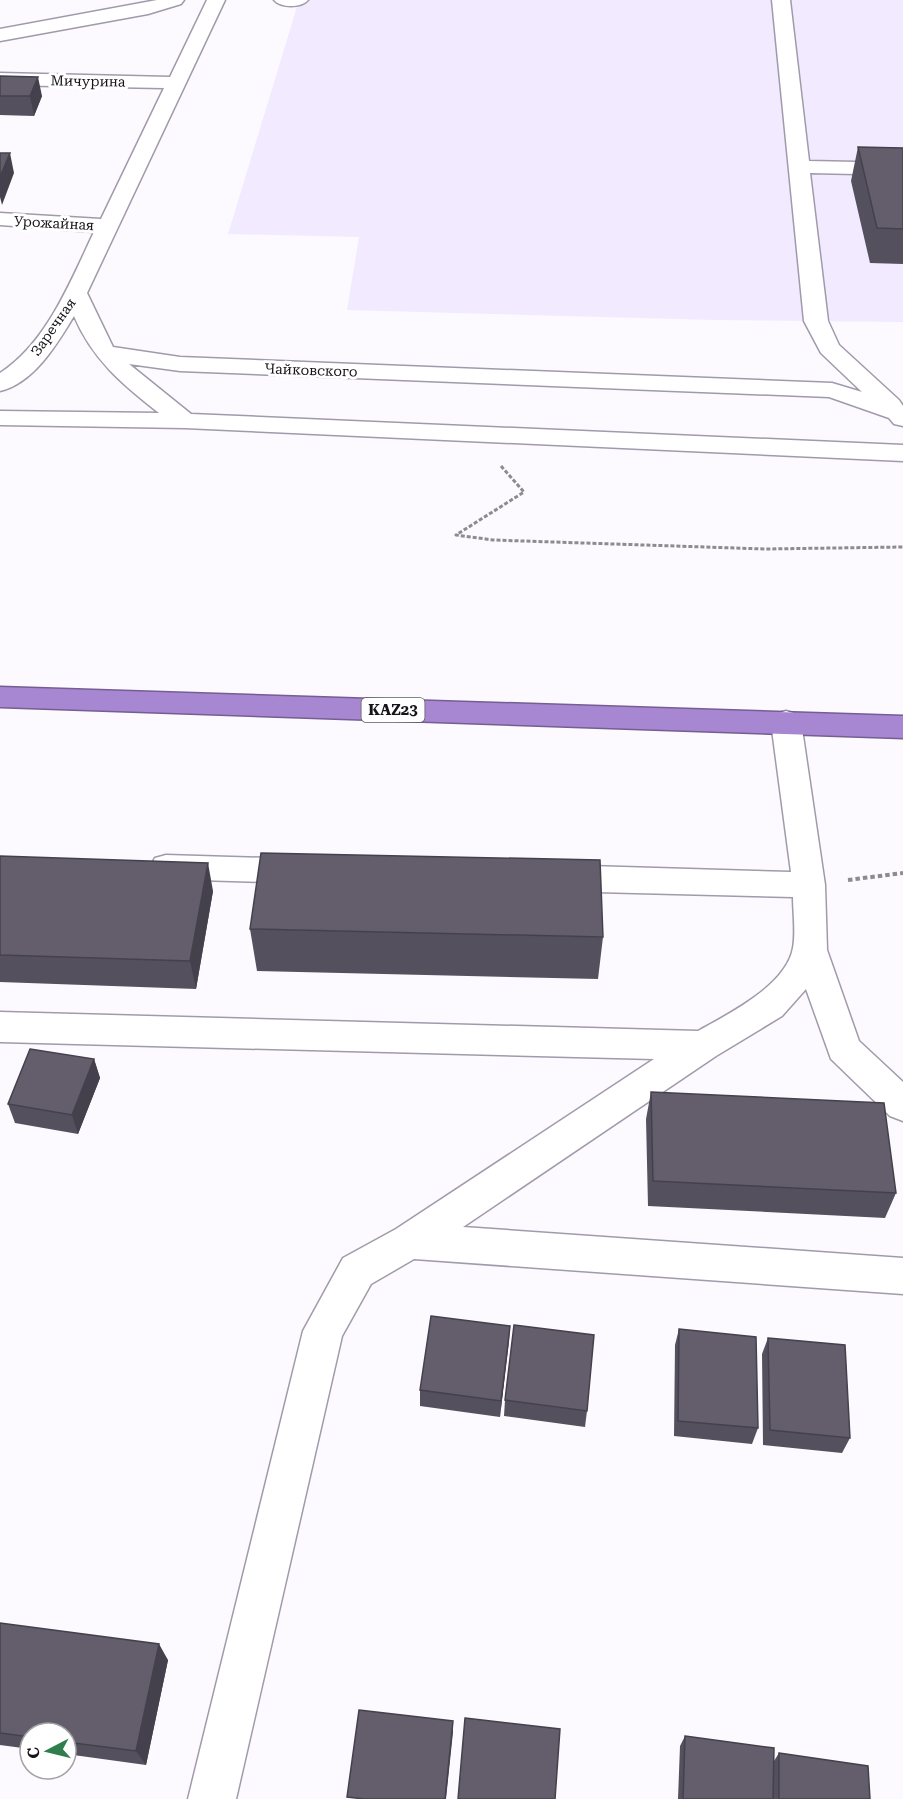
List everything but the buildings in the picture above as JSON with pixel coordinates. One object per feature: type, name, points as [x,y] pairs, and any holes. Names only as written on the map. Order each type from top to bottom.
[{"type":"highway","name":"KAZ23","points":[[0,697],[903,727]]},
{"type":"street","points":[[0,34],[148,9],[175,0]]},
{"type":"street","points":[[185,421],[131,380],[105,353],[91,329],[76,293],[216,0]]},
{"type":"street","points":[[283,0],[299,0]]},
{"type":"street","points":[[781,0],[816,321],[829,348],[900,416]]},
{"type":"street","name":"Мичурина","points":[[0,79],[177,83]]},
{"type":"street","points":[[800,167],[903,169]]},
{"type":"street","name":"Урожайная","points":[[0,219],[108,226]]},
{"type":"street","name":"Заречная","points":[[0,384],[14,376],[39,351],[76,293]]},
{"type":"street","name":"Чайковского","points":[[105,353],[180,364],[832,390],[900,416]]},
{"type":"street","points":[[0,418],[185,421],[903,453]]},
{"type":"street","points":[[786,722],[809,885],[810,950],[844,1049],[903,1105]]},
{"type":"street","points":[[131,866],[333,872]]},
{"type":"street","points":[[523,877],[809,885]]},
{"type":"street","points":[[212,1799],[323,1331],[357,1271],[410,1241],[703,1046],[770,1006],[794,980],[810,950]]},
{"type":"street","points":[[0,1027],[703,1046]]},
{"type":"street","points":[[410,1241],[903,1276]]},
{"type":"path","points":[[473,434],[524,492],[456,535],[493,540],[741,548],[903,547]]},
{"type":"path","points":[[809,885],[903,873]]},
{"type":"shaded area","points":[[299,0],[903,0],[903,322],[715,320],[347,310],[359,237],[228,234]]}]
